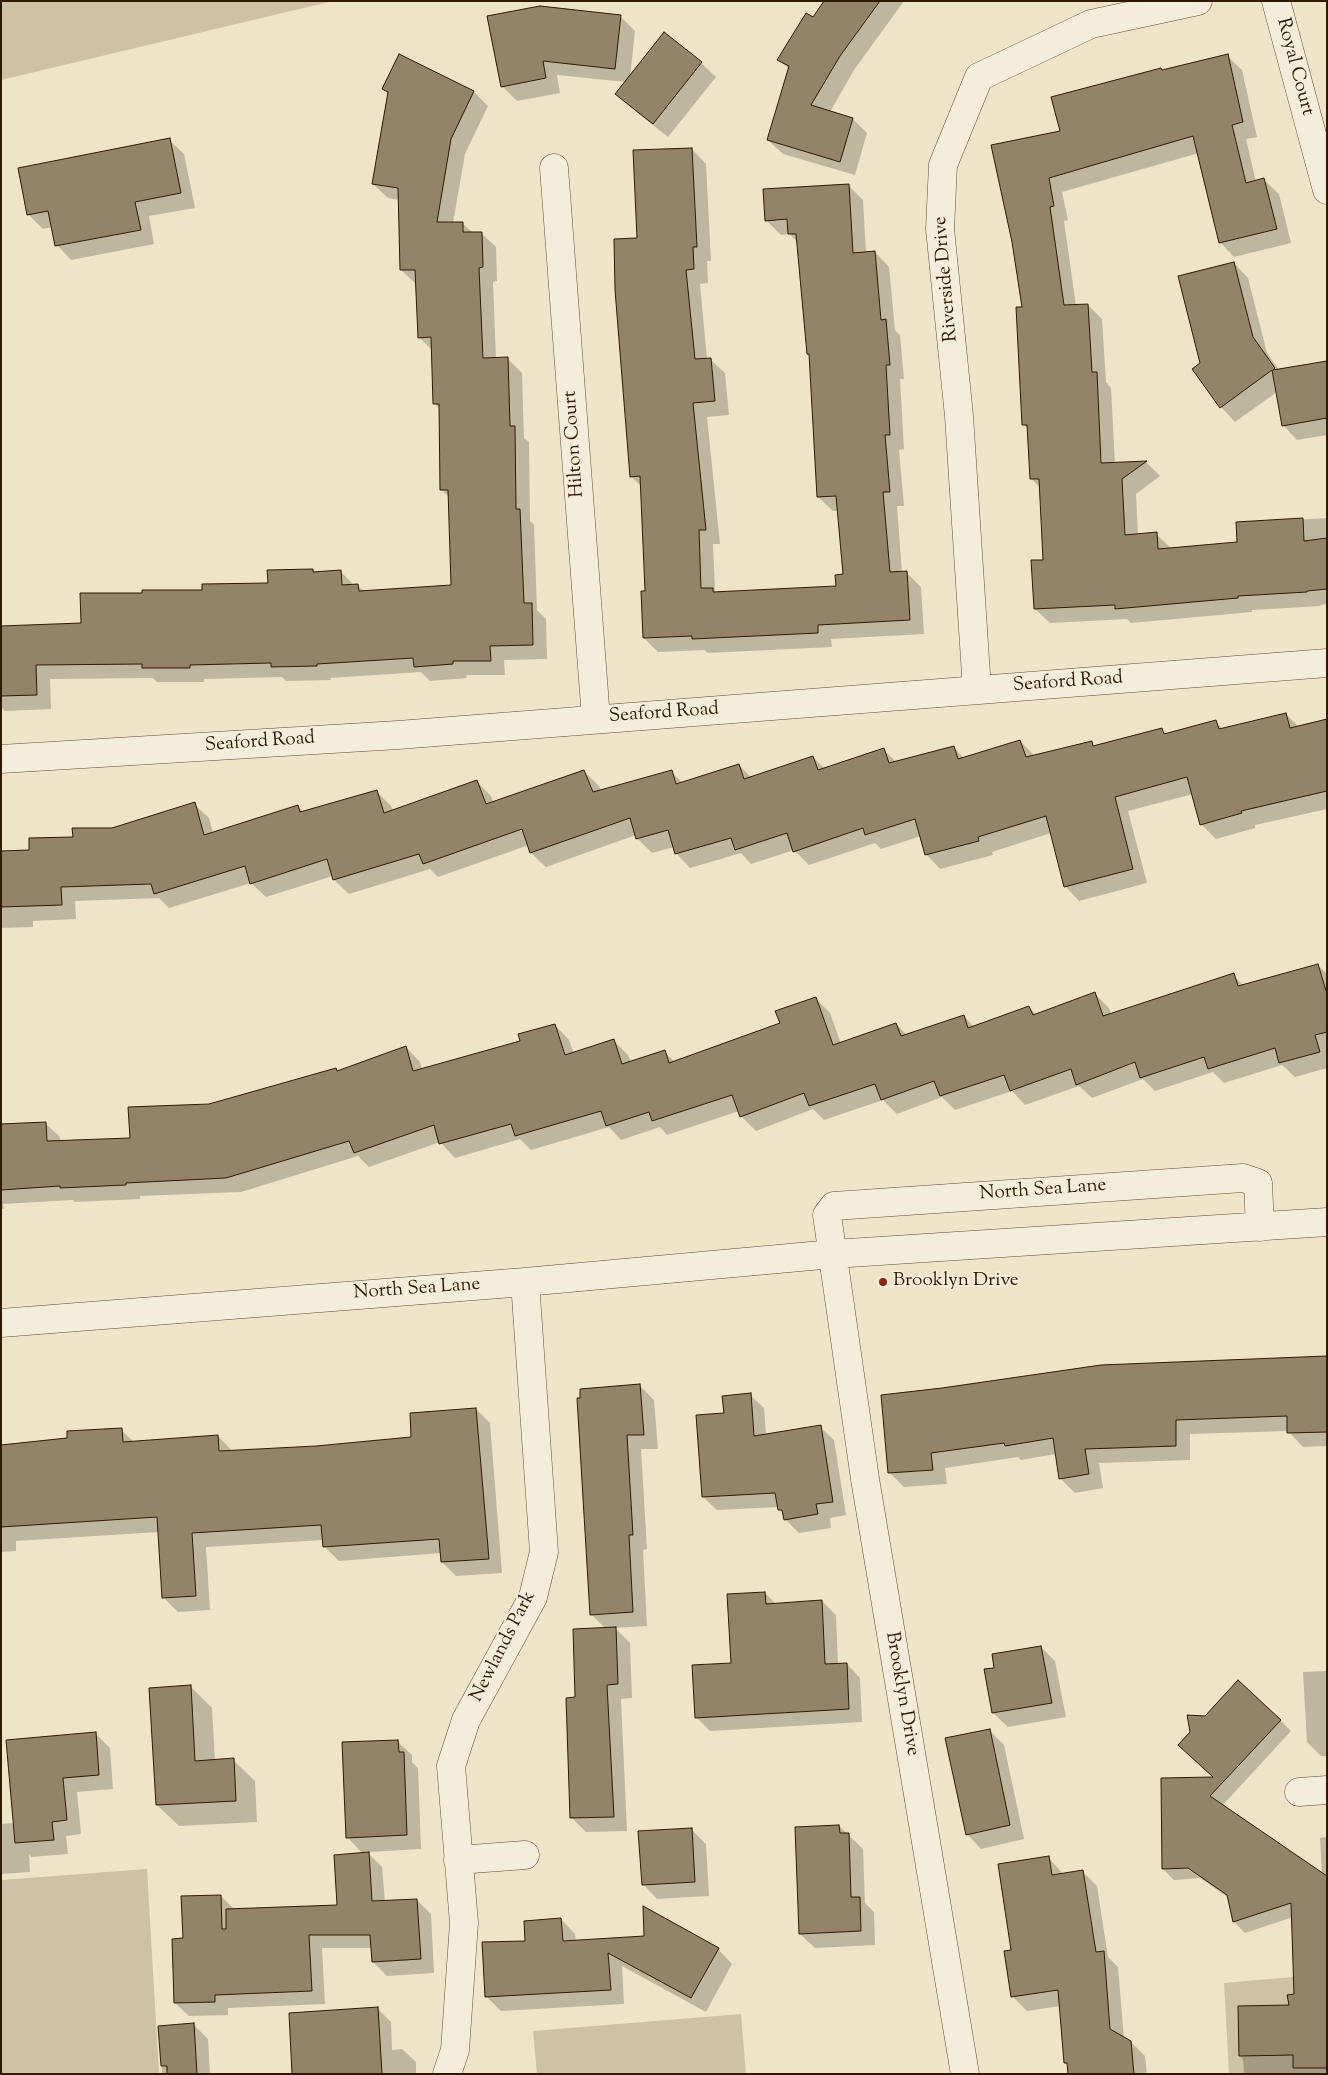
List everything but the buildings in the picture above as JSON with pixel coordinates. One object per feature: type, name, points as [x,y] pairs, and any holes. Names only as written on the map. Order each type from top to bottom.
[{"type":"street","name":"Riverside Drive","points":[[977,690],[959,416],[940,228],[943,165],[980,77],[1091,24],[1198,1]]},
{"type":"street","name":"Royal Court","points":[[1276,1],[1327,190]]},
{"type":"street","name":"Hilton Court","points":[[554,168],[596,720]]},
{"type":"street","name":"Seaford Road","points":[[1,759],[596,720],[1327,663]]},
{"type":"street","name":"North Sea Lane","points":[[832,1254],[826,1215],[834,1206],[1243,1178],[1258,1183],[1260,1227]]},
{"type":"street","name":"North Sea Lane","points":[[1,1323],[525,1282],[832,1254],[1327,1222]]},
{"type":"street","name":"Brooklyn Drive","points":[[832,1254],[865,1479],[965,2074]]},
{"type":"street","name":"Newlands Park","points":[[447,2074],[455,2050],[464,1923],[451,1766],[466,1720],[533,1597],[544,1552],[525,1282]]},
{"type":"street","points":[[1299,1792],[1327,1790]]},
{"type":"street","points":[[458,1860],[525,1855]]},
{"type":"shaded area","points":[[1,1],[333,1],[1,80]]},
{"type":"shaded area","points":[[147,1869],[159,2074],[1,2074],[1,1880]]},
{"type":"shaded area","points":[[1327,1974],[1327,2074],[1229,2074],[1224,1983]]},
{"type":"shaded area","points":[[741,2014],[746,2074],[537,2074],[533,2031]]},
{"type":"place","name":"Brooklyn Drive","points":[[883,1282]]}]
